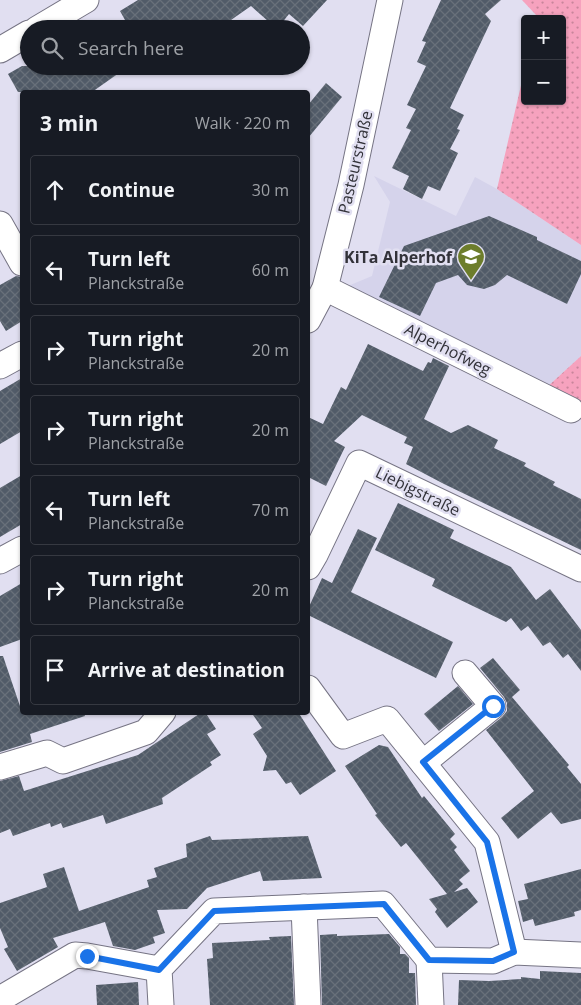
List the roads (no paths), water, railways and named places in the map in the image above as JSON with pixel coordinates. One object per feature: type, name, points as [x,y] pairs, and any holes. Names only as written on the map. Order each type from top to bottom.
[{"type":"street","points":[[52,20],[86,0]]},
{"type":"street","name":"Pasteurstraße","points":[[310,316],[325,288],[351,184],[390,0]]},
{"type":"street","points":[[0,50],[20,39]]},
{"type":"street","points":[[0,224],[20,259]]},
{"type":"street","name":"Alperhofweg","points":[[325,288],[571,410]]},
{"type":"street","points":[[0,366],[20,355]]},
{"type":"street","name":"Liebigstraße","points":[[310,563],[359,463],[581,569]]},
{"type":"street","points":[[0,561],[20,550]]},
{"type":"street","points":[[423,762],[493,706],[465,673]]},
{"type":"street","points":[[310,691],[343,736],[387,719],[487,842],[514,952]]},
{"type":"street","points":[[0,767],[47,753],[63,761],[146,732],[160,715]]},
{"type":"street","points":[[161,1005],[159,970],[214,911],[384,904],[429,960],[431,1005]]},
{"type":"street","points":[[304,907],[308,1005]]},
{"type":"street","points":[[429,960],[493,961],[514,952],[581,955]]},
{"type":"street","points":[[0,999],[75,955],[159,970]]},
{"type":"place","name":"KiTa Alperhof","points":[[471,281]]}]
